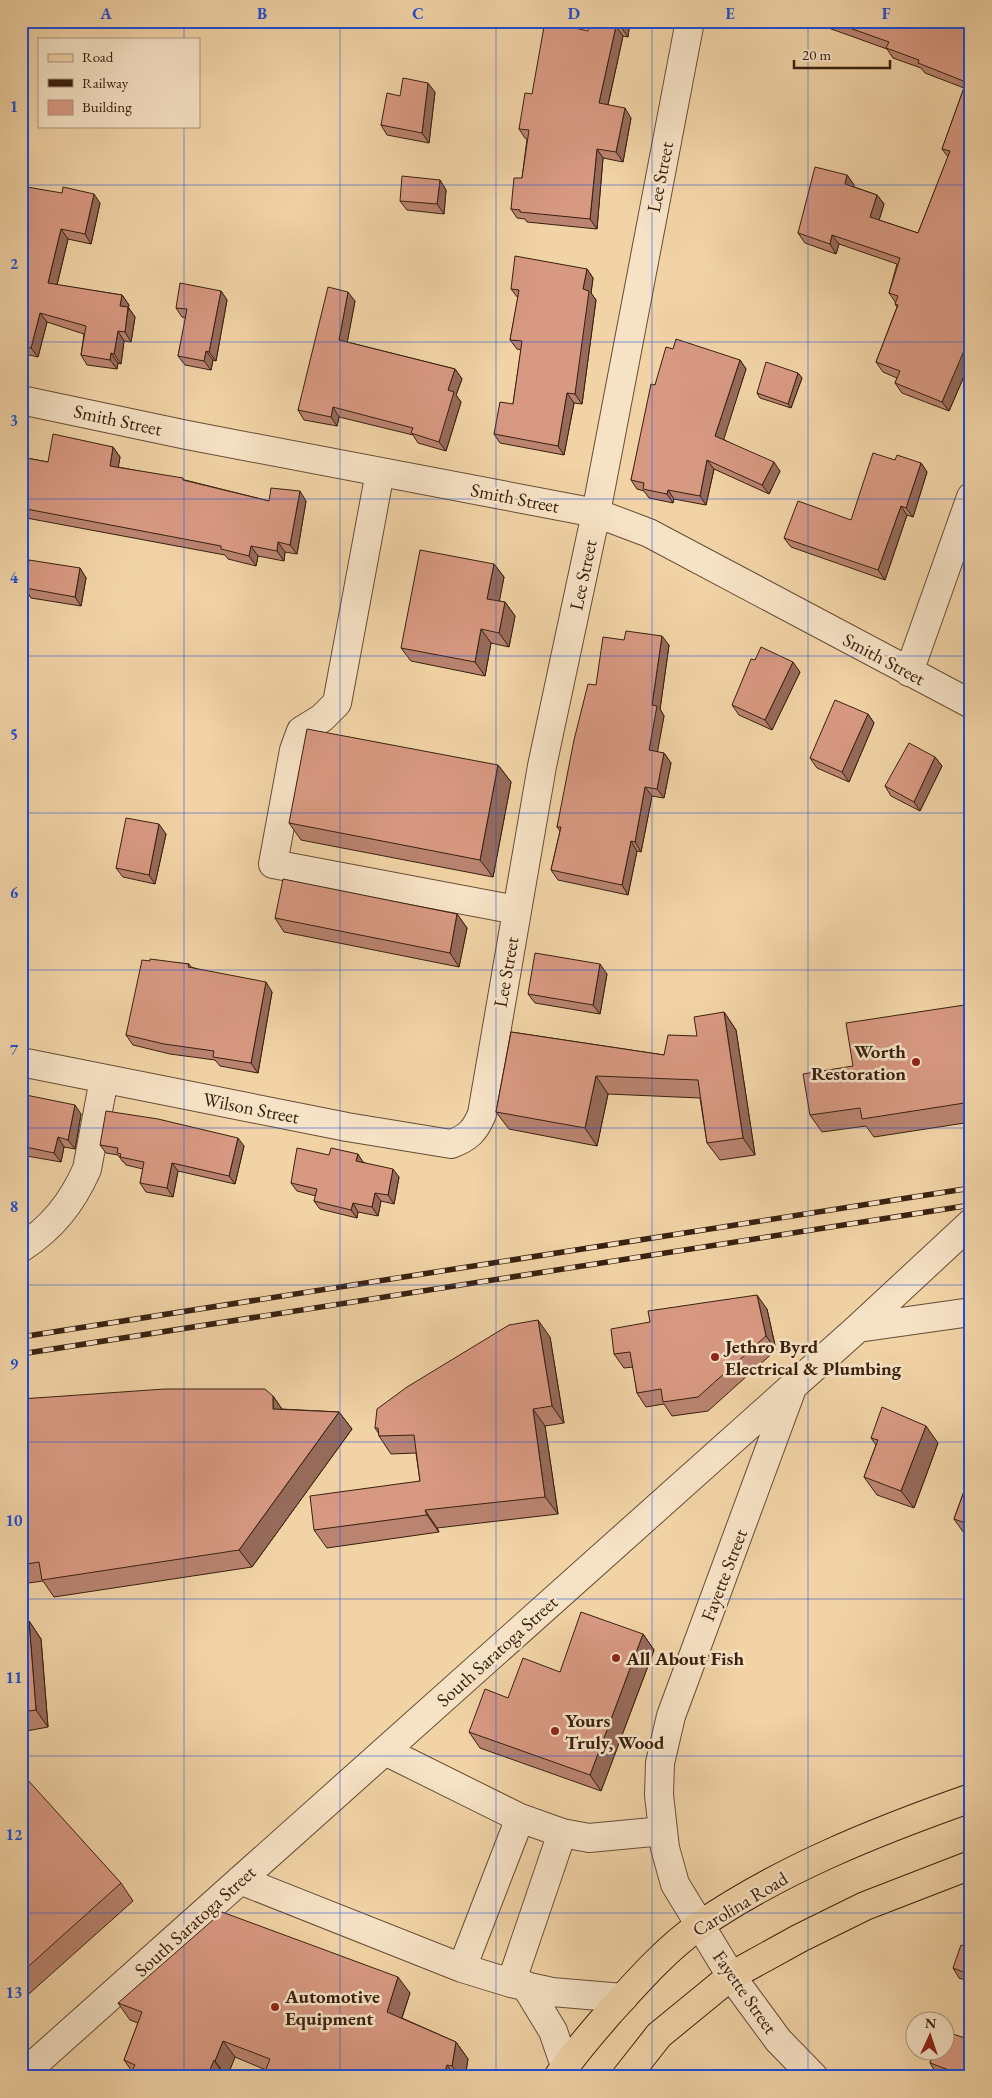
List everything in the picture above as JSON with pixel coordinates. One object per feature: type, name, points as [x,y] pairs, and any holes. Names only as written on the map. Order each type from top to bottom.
[{"type":"main road","name":"Carolina Road","points":[[561,2071],[650,1968],[699,1926],[787,1874],[824,1856],[971,1798]]},
{"type":"main road","points":[[626,2077],[660,2036],[731,1976],[804,1935],[865,1906],[971,1865]]},
{"type":"street","name":"Lee Street","points":[[476,1128],[482,1114],[542,766],[596,513],[690,21]]},
{"type":"street","name":"Smith Street","points":[[21,400],[188,436],[596,513],[648,533],[971,704]]},
{"type":"street","points":[[380,472],[337,703],[322,718],[301,731],[294,750],[273,864],[517,910]]},
{"type":"street","points":[[908,672],[971,497]]},
{"type":"street","name":"Wilson Street","points":[[21,1062],[347,1127],[451,1144],[464,1139],[476,1128]]},
{"type":"street","points":[[21,1248],[39,1236],[64,1212],[81,1182],[87,1169],[104,1078]]},
{"type":"street","name":"South Saratoga Street","points":[[21,2076],[792,1388],[971,1223]]},
{"type":"street","points":[[858,1328],[971,1312]]},
{"type":"street","name":"Fayette Street","points":[[792,1388],[752,1503],[671,1716],[660,1763],[659,1795],[663,1831],[675,1884],[731,1976],[778,2040],[814,2077]]},
{"type":"street","points":[[385,1751],[520,1818],[562,1833],[589,1838],[663,1831]]},
{"type":"street","points":[[462,1968],[520,1818]]},
{"type":"street","points":[[518,1984],[562,1833]]},
{"type":"street","points":[[240,1880],[462,1968],[552,1992],[623,1998]]},
{"type":"street","points":[[518,1984],[553,2032],[561,2071]]},
{"type":"building","points":[[545,21],[588,31],[590,21],[622,21],[621,27],[616,26],[599,103],[625,108],[616,152],[597,149],[590,219],[520,212],[520,210],[511,209],[514,178],[522,178],[529,130],[519,129],[525,93],[532,94]]},
{"type":"building","points":[[830,21],[971,21],[971,330],[942,402],[895,383],[900,371],[876,362],[898,305],[895,304],[898,296],[889,293],[900,258],[832,235],[830,244],[798,233],[815,167],[847,175],[845,184],[877,195],[870,217],[918,233],[950,151],[942,149],[966,82],[918,63],[919,60],[886,48],[889,42]]},
{"type":"building","points":[[403,78],[428,83],[422,133],[381,125],[387,93],[400,96]]},
{"type":"building","points":[[402,176],[440,180],[437,204],[400,201]]},
{"type":"building","points":[[21,186],[62,193],[63,187],[94,194],[85,234],[61,229],[48,283],[122,295],[120,306],[128,307],[125,332],[118,331],[114,354],[111,353],[110,360],[81,355],[86,326],[40,313],[31,348],[21,345]]},
{"type":"building","points":[[515,256],[587,269],[583,289],[589,291],[575,394],[567,393],[558,446],[494,434],[500,402],[513,404],[522,341],[510,340],[519,290],[511,289]]},
{"type":"building","points":[[180,283],[221,291],[209,352],[206,351],[204,361],[178,356],[187,309],[176,308]]},
{"type":"building","points":[[328,287],[348,292],[339,340],[455,369],[448,390],[454,392],[439,442],[411,433],[413,428],[333,407],[331,417],[298,410]]},
{"type":"building","points":[[676,339],[740,360],[715,436],[774,462],[762,485],[707,460],[700,496],[668,490],[667,494],[643,489],[644,483],[631,480],[651,384],[655,385],[666,347],[673,349]]},
{"type":"building","points":[[766,362],[798,373],[788,404],[757,393]]},
{"type":"building","points":[[53,434],[113,447],[110,466],[183,478],[183,480],[269,501],[271,488],[300,491],[290,545],[278,542],[277,551],[251,546],[249,556],[221,549],[221,546],[21,508],[21,457],[48,462]]},
{"type":"building","points":[[873,453],[895,460],[897,455],[921,463],[906,508],[901,506],[878,570],[784,538],[798,501],[851,520]]},
{"type":"building","points":[[420,550],[494,564],[487,599],[505,602],[499,633],[481,629],[475,662],[401,648]]},
{"type":"building","points":[[29,560],[80,568],[75,597],[25,588]]},
{"type":"building","points":[[626,631],[662,636],[652,705],[657,706],[649,750],[664,753],[657,789],[645,787],[635,842],[631,841],[622,885],[551,870],[561,827],[557,827],[574,740],[588,684],[596,685],[603,637],[624,640]]},
{"type":"building","points":[[761,647],[793,662],[765,720],[732,705],[751,659],[755,660]]},
{"type":"building","points":[[835,700],[868,714],[842,772],[810,758]]},
{"type":"building","points":[[307,729],[498,765],[480,860],[289,823]]},
{"type":"building","points":[[909,743],[935,757],[914,802],[885,786]]},
{"type":"building","points":[[126,818],[159,824],[149,875],[116,868]]},
{"type":"building","points":[[283,879],[457,914],[450,953],[275,918]]},
{"type":"building","points":[[535,953],[600,964],[593,1005],[528,994]]},
{"type":"building","points":[[150,959],[189,964],[188,967],[266,982],[251,1063],[213,1057],[214,1051],[164,1044],[126,1035],[142,960],[150,961]]},
{"type":"building","name":"Worth Restoration","points":[[971,1004],[971,1102],[862,1119],[860,1108],[810,1115],[803,1074],[853,1066],[846,1023]]},
{"type":"building","points":[[724,1012],[743,1138],[707,1143],[698,1080],[596,1076],[585,1128],[496,1112],[511,1032],[664,1055],[668,1035],[697,1036],[694,1017]]},
{"type":"building","points":[[21,1094],[75,1105],[68,1140],[58,1137],[54,1153],[21,1146]]},
{"type":"building","points":[[106,1111],[158,1119],[238,1138],[229,1176],[172,1163],[167,1188],[140,1183],[144,1162],[120,1157],[121,1154],[117,1153],[118,1148],[100,1145]]},
{"type":"building","points":[[297,1148],[329,1155],[331,1148],[358,1154],[356,1161],[393,1169],[388,1195],[375,1193],[372,1207],[353,1203],[351,1210],[314,1201],[317,1189],[291,1183]]},
{"type":"building","name":"Jethro Byrd Electrical & Plumbing","points":[[757,1295],[766,1336],[698,1397],[663,1402],[661,1389],[637,1393],[630,1352],[614,1354],[611,1329],[650,1322],[648,1311]]},
{"type":"building","points":[[538,1320],[552,1406],[533,1409],[545,1497],[425,1510],[427,1515],[314,1530],[310,1496],[420,1481],[414,1435],[379,1436],[378,1428],[375,1428],[377,1409],[407,1387],[509,1325]]},
{"type":"building","points":[[165,1389],[265,1389],[273,1396],[273,1409],[339,1412],[239,1550],[42,1580],[39,1562],[21,1565],[21,1399]]},
{"type":"building","points":[[882,1407],[926,1426],[901,1491],[864,1477],[878,1440],[871,1438]]},
{"type":"building","points":[[971,1472],[971,1525],[954,1519]]},
{"type":"building","points":[[581,1612],[643,1634],[590,1775],[469,1732],[485,1689],[508,1698],[523,1658],[560,1672]]},
{"type":"building","points":[[29,1621],[36,1710],[21,1712],[21,1622]]},
{"type":"building","points":[[26,1778],[121,1883],[21,1973],[21,1782]]},
{"type":"building","name":"Automotive Equipment","points":[[222,1912],[398,1977],[387,2012],[456,2042],[452,2066],[447,2065],[443,2077],[318,2077],[302,2070],[299,2077],[263,2077],[270,2059],[223,2041],[207,2077],[147,2077],[132,2071],[135,2065],[124,2060],[142,2012],[118,2003]]},
{"type":"building","points":[[961,1945],[971,1948],[971,1975],[953,1968]]},
{"type":"building","points":[[954,2034],[971,2040],[971,2077],[930,2063],[931,2060],[954,2060]]},
{"type":"railway","points":[[21,1337],[971,1188]]},
{"type":"railway","points":[[21,1354],[971,1205]]},
{"type":"place","name":"Worth Restoration","points":[[916,1062]]},
{"type":"place","name":"Jethro Byrd Electrical & Plumbing","points":[[715,1357]]},
{"type":"place","name":"All About Fish","points":[[616,1658]]},
{"type":"place","name":"Yours Truly, Wood","points":[[555,1731]]},
{"type":"place","name":"Automotive Equipment","points":[[275,2007]]}]
